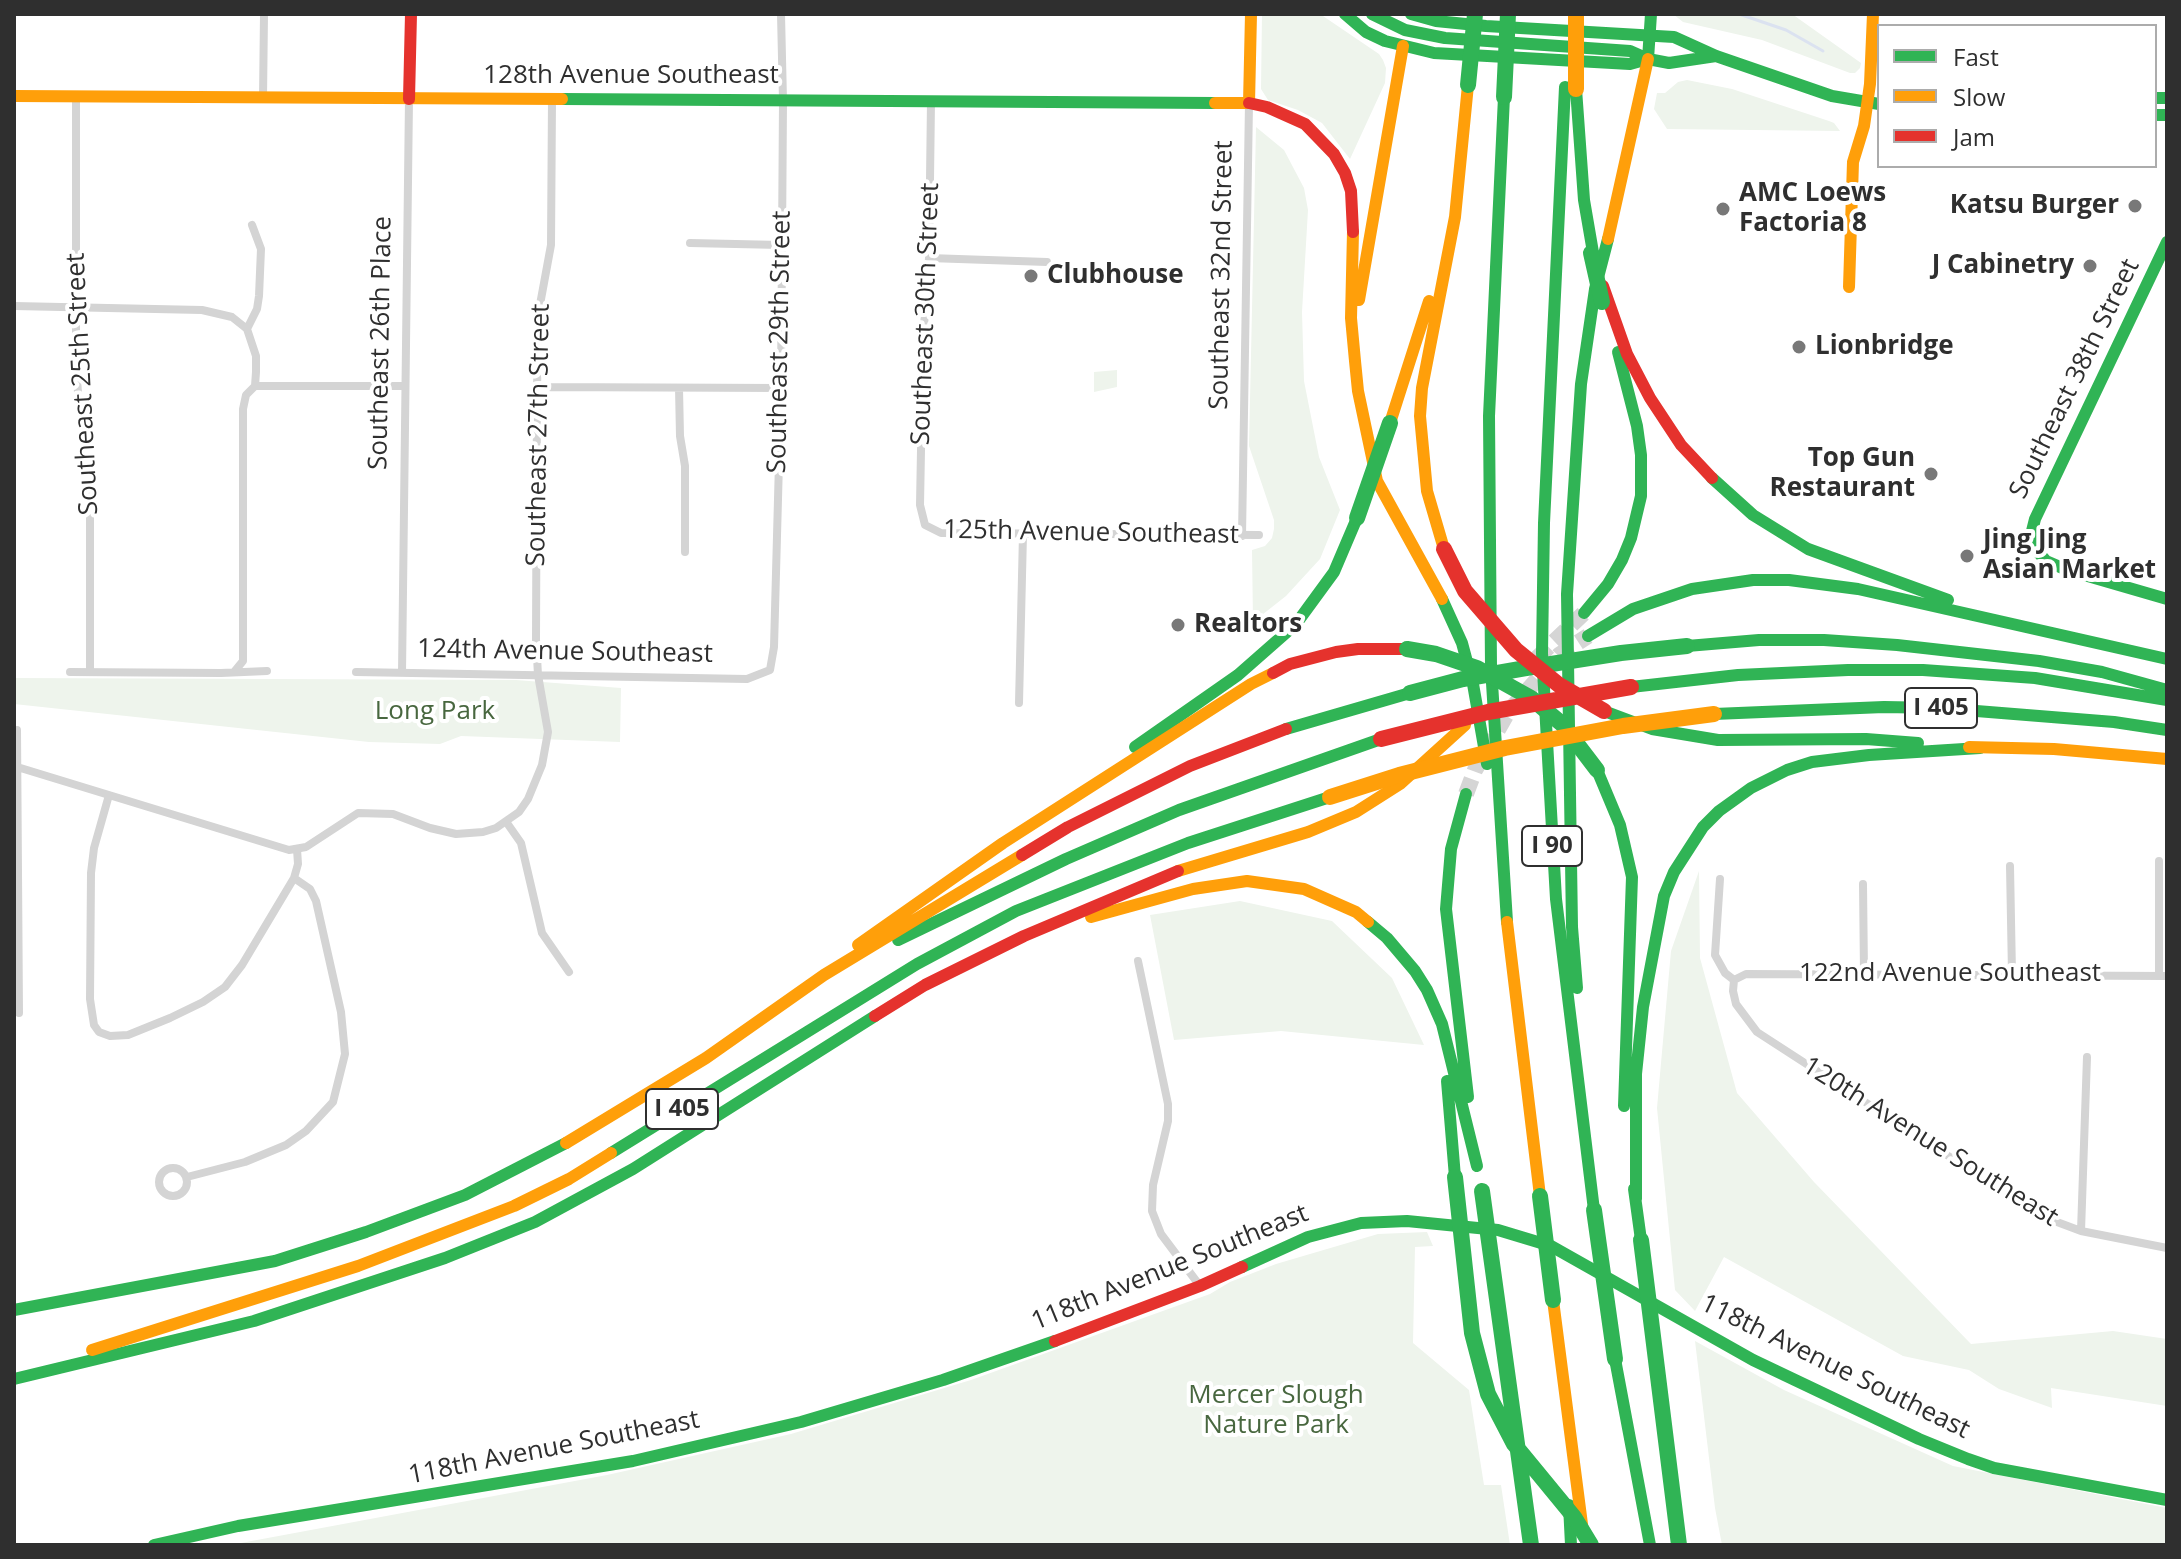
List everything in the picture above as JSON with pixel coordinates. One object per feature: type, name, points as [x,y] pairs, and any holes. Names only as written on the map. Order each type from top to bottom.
[{"type":"main road","name":"Southeast 26th Place","points":[[409,99],[411,14]]},
{"type":"main road","name":"Southeast 32nd Street","points":[[1249,103],[1251,14]]},
{"type":"main road","points":[[1345,14],[1366,32],[1436,21],[1674,37],[1716,56],[1832,96],[1873,103]]},
{"type":"main road","points":[[1372,14],[1406,26],[1434,53],[1630,64],[1648,59],[1669,63],[1716,56]]},
{"type":"main road","points":[[1475,14],[1455,217],[1422,388],[1421,446],[1427,491],[1444,549],[1465,591],[1516,650],[1559,685],[1604,711],[1652,729],[1718,740],[1866,739],[1980,748],[2054,749],[2167,759]]},
{"type":"main road","name":"I 90","points":[[1508,14],[1489,416],[1491,653],[1499,834],[1509,946],[1571,1455],[1585,1545]]},
{"type":"main road","points":[[1575,14],[1571,88],[1591,253],[1637,426],[1641,486],[1637,517],[1622,560],[1608,584],[1584,613]]},
{"type":"main road","points":[[1585,1141],[1572,927],[1568,557],[1584,356],[1595,289],[1648,59],[1651,14]]},
{"type":"main road","points":[[1849,287],[1853,162],[1873,103],[1873,14]]},
{"type":"main road","points":[[1406,26],[1358,302],[1355,361],[1358,391],[1377,481],[1447,608],[1462,643],[1473,684],[1499,834]]},
{"type":"main road","name":"I 90","points":[[1571,88],[1544,523],[1542,653],[1549,806],[1556,899],[1585,1141],[1639,1545]]},
{"type":"main road","name":"128th Avenue Southeast","points":[[14,96],[1249,103],[1267,107],[1305,124],[1334,154],[1345,173],[1351,191],[1353,223],[1351,318],[1355,361]]},
{"type":"main road","points":[[773,1012],[879,928],[1003,843],[1266,652],[1316,600],[1334,572],[1357,518],[1425,319],[1461,167]]},
{"type":"main road","name":"Southeast 38th Street","points":[[2167,242],[2035,519],[2033,538],[2040,556],[2056,566],[2167,599]]},
{"type":"main road","points":[[1605,301],[1636,373],[1672,433],[1721,488],[1753,515],[1785,537],[1819,554],[2022,625]]},
{"type":"main road","points":[[1588,636],[1633,609],[1669,595],[1753,580],[1825,583],[2167,659]]},
{"type":"main road","name":"I 405","points":[[14,1310],[275,1261],[366,1232],[465,1195],[567,1142],[706,1058],[824,975],[1055,835],[1190,766],[1312,720],[1494,673],[1621,653],[1798,640],[1897,645],[2039,661],[2102,672],[2167,690]]},
{"type":"main road","points":[[1003,843],[1226,699],[1290,664],[1347,651],[1407,649],[1436,654],[1477,668],[1531,698],[1562,724],[1597,770],[1620,825],[1632,877],[1624,1084],[1679,1545]]},
{"type":"main road","points":[[824,975],[1066,859],[1179,810],[1381,739],[1488,712],[1631,687],[1738,675],[1848,670],[1923,670],[2035,678],[2167,700]]},
{"type":"main road","name":"I 405","points":[[14,1376],[358,1266],[514,1206],[569,1179],[917,964],[1016,911],[1188,843],[1437,764],[1623,726],[1714,714],[1884,707],[1939,708],[2086,719],[2167,730]]},
{"type":"main road","points":[[14,1376],[254,1321],[445,1258],[535,1222],[633,1169],[925,985],[1024,936],[1164,875],[1308,832],[1382,798],[1465,725]]},
{"type":"main road","points":[[1636,1199],[1636,1074],[1643,1007],[1664,896],[1674,872],[1703,827],[1751,788],[1787,770],[1812,762],[1980,748]]},
{"type":"main road","points":[[1466,794],[1451,849],[1446,909],[1477,1166]]},
{"type":"main road","points":[[1024,936],[1193,889],[1247,881],[1277,883],[1304,889],[1356,912],[1387,938],[1415,971],[1442,1024],[1477,1166],[1531,1545]]},
{"type":"main road","points":[[1427,990],[1445,1069],[1472,1333],[1488,1394],[1514,1444],[1574,1517],[1591,1545]]},
{"type":"main road","name":"118th Avenue Southeast","points":[[154,1545],[238,1526],[574,1472],[801,1422],[943,1380],[1200,1286],[1308,1237],[1361,1223],[1430,1222],[1498,1230],[1551,1246],[1753,1360],[1947,1451],[1994,1468],[2167,1500]]},
{"type":"main road","points":[[1615,1359],[1650,1545]]},
{"type":"main road","points":[[1665,1439],[1687,1545]]},
{"type":"main road","points":[[1571,1455],[1568,1491],[1571,1545]]},
{"type":"street","points":[[263,98],[264,14]]},
{"type":"street","name":"Southeast 29th Street","points":[[770,670],[774,647],[781,388],[781,14]]},
{"type":"street","name":"Southeast 25th Street","points":[[76,96],[76,365],[79,406],[90,451],[90,672]]},
{"type":"street","name":"Southeast 26th Place","points":[[402,673],[409,99]]},
{"type":"street","name":"Southeast 27th Street","points":[[507,823],[528,799],[547,748],[547,718],[538,675],[537,387],[539,310],[551,245],[552,99]]},
{"type":"street","name":"Southeast 30th Street","points":[[925,525],[920,505],[931,101]]},
{"type":"street","name":"Southeast 32nd Street","points":[[1242,536],[1249,103]]},
{"type":"street","points":[[247,329],[257,309],[259,296],[261,249],[252,225]]},
{"type":"street","points":[[690,243],[781,245]]},
{"type":"street","points":[[929,258],[1047,262]]},
{"type":"street","points":[[14,306],[202,310],[232,317],[247,329],[256,356],[255,386],[246,395],[243,409],[243,661],[234,672]]},
{"type":"street","points":[[255,386],[404,386]]},
{"type":"street","points":[[537,387],[781,388]]},
{"type":"street","points":[[679,388],[680,436],[685,466],[685,552]]},
{"type":"street","name":"125th Avenue Southeast","points":[[925,525],[941,533],[1259,535]]},
{"type":"street","points":[[1019,703],[1023,534]]},
{"type":"street","name":"124th Avenue Southeast","points":[[356,672],[747,679],[770,670]]},
{"type":"street","points":[[70,672],[267,671]]},
{"type":"street","points":[[17,730],[19,1013]]},
{"type":"street","points":[[16,767],[243,834],[283,849],[312,844],[358,813],[393,814],[456,834],[483,832],[507,823],[521,843],[542,933],[569,972]]},
{"type":"street","points":[[109,795],[94,848],[91,873],[90,999],[99,1032],[110,1036],[128,1035],[203,1002],[225,987],[242,965],[294,878],[298,864],[297,849]]},
{"type":"street","points":[[2159,861],[2163,976]]},
{"type":"street","points":[[2010,866],[2012,974]]},
{"type":"street","points":[[187,1177],[245,1162],[286,1145],[306,1131],[333,1102],[345,1054],[341,1012],[316,901],[310,889],[294,878]]},
{"type":"street","name":"120th Avenue Southeast","points":[[1720,879],[1715,955],[1725,973],[1734,980],[1736,1004],[1746,1020],[1774,1045],[2041,1216],[2081,1231],[2167,1248]]},
{"type":"street","points":[[1863,884],[1864,973]]},
{"type":"street","points":[[1138,961],[1168,1104],[1168,1121],[1153,1185],[1152,1211],[1161,1234],[1200,1286]]},
{"type":"street","name":"122nd Avenue Southeast","points":[[1734,980],[1746,974],[2163,976]]},
{"type":"street","points":[[2081,1231],[2087,1057]]},
{"type":"green space","points":[[1262,14],[1320,14],[1379,54],[1383,60],[1385,83],[1350,159],[1322,123],[1298,110],[1268,100],[1261,89]]},
{"type":"green space","points":[[1673,14],[1792,14],[1861,63],[1860,68],[1850,73],[1762,40],[1683,22]]},
{"type":"green space","points":[[1687,80],[1732,89],[1829,121],[1840,131],[1667,129],[1654,109],[1657,93],[1665,93],[1678,82]]},
{"type":"green space","points":[[1256,127],[1284,150],[1304,188],[1308,210],[1302,312],[1304,381],[1319,457],[1340,510],[1320,559],[1286,596],[1253,622],[1252,550],[1265,546],[1272,538],[1274,529],[1274,520],[1249,446]]},
{"type":"green space","points":[[1117,370],[1117,387],[1094,392],[1094,372]]},
{"type":"green space","name":"Long Park","points":[[14,678],[516,680],[621,688],[620,742],[461,736],[440,744],[369,742],[14,704]]},
{"type":"green space","points":[[1699,871],[1700,958],[1737,1093],[1814,1182],[1971,1344],[2113,1331],[2167,1339],[2167,1406],[2051,1388],[2052,1408],[1999,1389],[1969,1370],[1903,1356],[1724,1257],[1695,1311],[1675,1290],[1657,1108],[1671,951]]},
{"type":"green space","points":[[1240,901],[1332,921],[1392,978],[1424,1045],[1281,1031],[1174,1040],[1150,915]]},
{"type":"green space","name":"Mercer Slough Nature Park","points":[[1427,1232],[1433,1246],[1415,1247],[1413,1343],[1469,1390],[1484,1485],[1501,1485],[1510,1545],[230,1545],[607,1475],[791,1434],[971,1380],[1210,1294],[1230,1282],[1276,1264],[1378,1234]]},
{"type":"green space","points":[[1695,1341],[1784,1390],[1953,1466],[2167,1508],[2167,1545],[1722,1545]]},
{"type":"waterway","points":[[1739,14],[1786,30],[1823,51]]},
{"type":"tunnel","points":[[1537,658],[1584,613]]},
{"type":"tunnel","points":[[1466,794],[1475,770],[1508,712],[1559,655],[1588,636]]},
{"type":"traffic: fast","points":[[1345,14],[1366,32],[1385,41],[1434,53],[1630,64],[1648,59]]},
{"type":"traffic: fast","points":[[1372,14],[1405,30],[1445,38],[1630,51],[1669,63],[1716,56]]},
{"type":"traffic: fast","points":[[1411,14],[1436,21],[1486,26],[1674,37],[1716,56],[1832,96],[1877,104]]},
{"type":"traffic: fast","points":[[1468,85],[1475,14]]},
{"type":"traffic: fast","points":[[1504,97],[1508,14]]},
{"type":"traffic: fast","points":[[1648,59],[1651,14]]},
{"type":"traffic: fast","points":[[1565,87],[1544,523],[1542,653],[1556,899],[1594,1210]]},
{"type":"traffic: fast","points":[[1576,89],[1584,200],[1595,264]]},
{"type":"traffic: fast","points":[[1504,97],[1489,416],[1491,667],[1507,922]]},
{"type":"traffic: fast","points":[[2157,98],[2167,98]]},
{"type":"traffic: fast","points":[[562,99],[1215,103]]},
{"type":"traffic: fast","points":[[2157,115],[2167,115]]},
{"type":"traffic: fast","points":[[1577,988],[1572,927],[1567,594],[1581,384],[1595,289],[1608,239]]},
{"type":"traffic: fast","points":[[2167,242],[2032,531],[2038,552],[2046,561],[2167,599]]},
{"type":"traffic: fast","points":[[1591,253],[1602,302]]},
{"type":"traffic: fast","points":[[1584,613],[1608,584],[1622,560],[1641,496],[1637,426],[1618,352]]},
{"type":"traffic: fast","points":[[1357,518],[1390,423]]},
{"type":"traffic: fast","points":[[1712,478],[1753,515],[1808,549],[1948,600]]},
{"type":"traffic: fast","points":[[1135,747],[1238,675],[1296,624],[1334,572],[1357,518]]},
{"type":"traffic: fast","points":[[1588,636],[1633,609],[1692,589],[1753,580],[1789,580],[1858,589],[2167,659]]},
{"type":"traffic: fast","points":[[1442,599],[1462,643],[1473,684],[1487,764]]},
{"type":"traffic: fast","points":[[1687,646],[1759,640],[1897,645],[2039,661],[2102,672],[2167,690]]},
{"type":"traffic: fast","points":[[1410,693],[1463,679],[1526,668],[1687,646]]},
{"type":"traffic: fast","points":[[1407,649],[1436,654],[1477,668],[1531,698],[1562,724],[1597,770]]},
{"type":"traffic: fast","points":[[1631,687],[1738,675],[1923,670],[2035,678],[2167,700]]},
{"type":"traffic: fast","points":[[1286,729],[1410,693]]},
{"type":"traffic: fast","points":[[1714,714],[1884,707],[1939,708],[2114,722],[2167,730]]},
{"type":"traffic: fast","points":[[1604,711],[1652,729],[1718,740],[1866,739],[1918,743]]},
{"type":"traffic: fast","points":[[898,940],[1066,859],[1179,810],[1381,739]]},
{"type":"traffic: fast","points":[[1636,1199],[1636,1074],[1643,1007],[1664,896],[1674,872],[1703,827],[1751,788],[1787,770],[1812,762],[1980,748]]},
{"type":"traffic: fast","points":[[1597,770],[1620,825],[1632,877],[1624,1106]]},
{"type":"traffic: fast","points":[[1466,794],[1451,849],[1446,909],[1468,1097]]},
{"type":"traffic: fast","points":[[611,1153],[917,964],[1016,911],[1188,843],[1330,797]]},
{"type":"traffic: fast","points":[[1368,922],[1387,938],[1427,990],[1442,1024],[1477,1166]]},
{"type":"traffic: fast","points":[[14,1379],[254,1321],[445,1258],[535,1222],[633,1169],[875,1016]]},
{"type":"traffic: fast","points":[[1447,1081],[1455,1177]]},
{"type":"traffic: fast","points":[[14,1310],[275,1261],[366,1232],[465,1195],[566,1143]]},
{"type":"traffic: fast","points":[[1455,1177],[1472,1333],[1488,1394],[1514,1444],[1574,1517],[1591,1545]]},
{"type":"traffic: fast","points":[[1634,1189],[1641,1240]]},
{"type":"traffic: fast","points":[[1482,1191],[1531,1545]]},
{"type":"traffic: fast","points":[[1540,1196],[1553,1300]]},
{"type":"traffic: fast","points":[[1594,1210],[1615,1359]]},
{"type":"traffic: fast","points":[[1242,1267],[1308,1237],[1361,1223],[1407,1221],[1498,1230],[1551,1246],[1753,1360],[1968,1459],[1994,1468],[2167,1500]]},
{"type":"traffic: fast","points":[[1641,1240],[1679,1545]]},
{"type":"traffic: fast","points":[[154,1545],[238,1526],[633,1461],[801,1422],[943,1380],[1055,1341]]},
{"type":"traffic: fast","points":[[1615,1359],[1650,1545]]},
{"type":"traffic: fast","points":[[1569,1505],[1571,1545]]},
{"type":"traffic: slow","points":[[1215,103],[1249,103],[1251,14]]},
{"type":"traffic: slow","points":[[1576,14],[1576,89]]},
{"type":"traffic: slow","points":[[1849,287],[1853,162],[1864,126],[1870,84],[1873,14]]},
{"type":"traffic: slow","points":[[1359,300],[1403,46]]},
{"type":"traffic: slow","points":[[1608,239],[1648,59]]},
{"type":"traffic: slow","points":[[1444,549],[1427,491],[1420,416],[1422,388],[1455,217],[1468,85]]},
{"type":"traffic: slow","points":[[14,96],[562,99]]},
{"type":"traffic: slow","points":[[1353,232],[1351,318],[1355,361],[1358,391],[1377,481],[1442,599]]},
{"type":"traffic: slow","points":[[1390,423],[1429,301]]},
{"type":"traffic: slow","points":[[858,945],[1003,843],[1251,684],[1273,673]]},
{"type":"traffic: slow","points":[[1330,797],[1399,775],[1505,748],[1623,726],[1714,714]]},
{"type":"traffic: slow","points":[[1178,871],[1308,832],[1356,812],[1400,784],[1465,725]]},
{"type":"traffic: slow","points":[[1969,747],[2054,749],[2167,759]]},
{"type":"traffic: slow","points":[[566,1143],[706,1058],[824,975],[1022,855]]},
{"type":"traffic: slow","points":[[1091,917],[1193,889],[1247,881],[1304,889],[1356,912],[1368,922]]},
{"type":"traffic: slow","points":[[1507,922],[1540,1196]]},
{"type":"traffic: slow","points":[[92,1350],[358,1266],[514,1206],[569,1179],[611,1153]]},
{"type":"traffic: slow","points":[[1553,1300],[1583,1532]]},
{"type":"traffic: jam","points":[[409,99],[411,14]]},
{"type":"traffic: jam","points":[[1249,103],[1267,107],[1305,124],[1334,154],[1351,191],[1353,232]]},
{"type":"traffic: jam","points":[[1603,286],[1627,354],[1650,398],[1681,445],[1712,478]]},
{"type":"traffic: jam","points":[[1444,549],[1465,591],[1516,650],[1559,685],[1604,711]]},
{"type":"traffic: jam","points":[[1273,673],[1290,664],[1336,652],[1407,649]]},
{"type":"traffic: jam","points":[[1381,739],[1488,712],[1631,687]]},
{"type":"traffic: jam","points":[[1022,855],[1068,827],[1190,766],[1286,729]]},
{"type":"traffic: jam","points":[[875,1016],[925,985],[1024,936],[1178,871]]},
{"type":"traffic: jam","points":[[1055,1341],[1242,1267]]},
{"type":"place","name":"Katsu Burger","points":[[2135,206]]},
{"type":"place","name":"AMC Loews Factoria 8","points":[[1723,209]]},
{"type":"place","name":"J Cabinetry","points":[[2090,266]]},
{"type":"place","name":"Clubhouse","points":[[1031,276]]},
{"type":"place","name":"Lionbridge","points":[[1799,347]]},
{"type":"place","name":"Top Gun Restaurant","points":[[1931,474]]},
{"type":"place","name":"Jing Jing Asian Market","points":[[1967,556]]},
{"type":"place","name":"Realtors","points":[[1178,625]]}]
